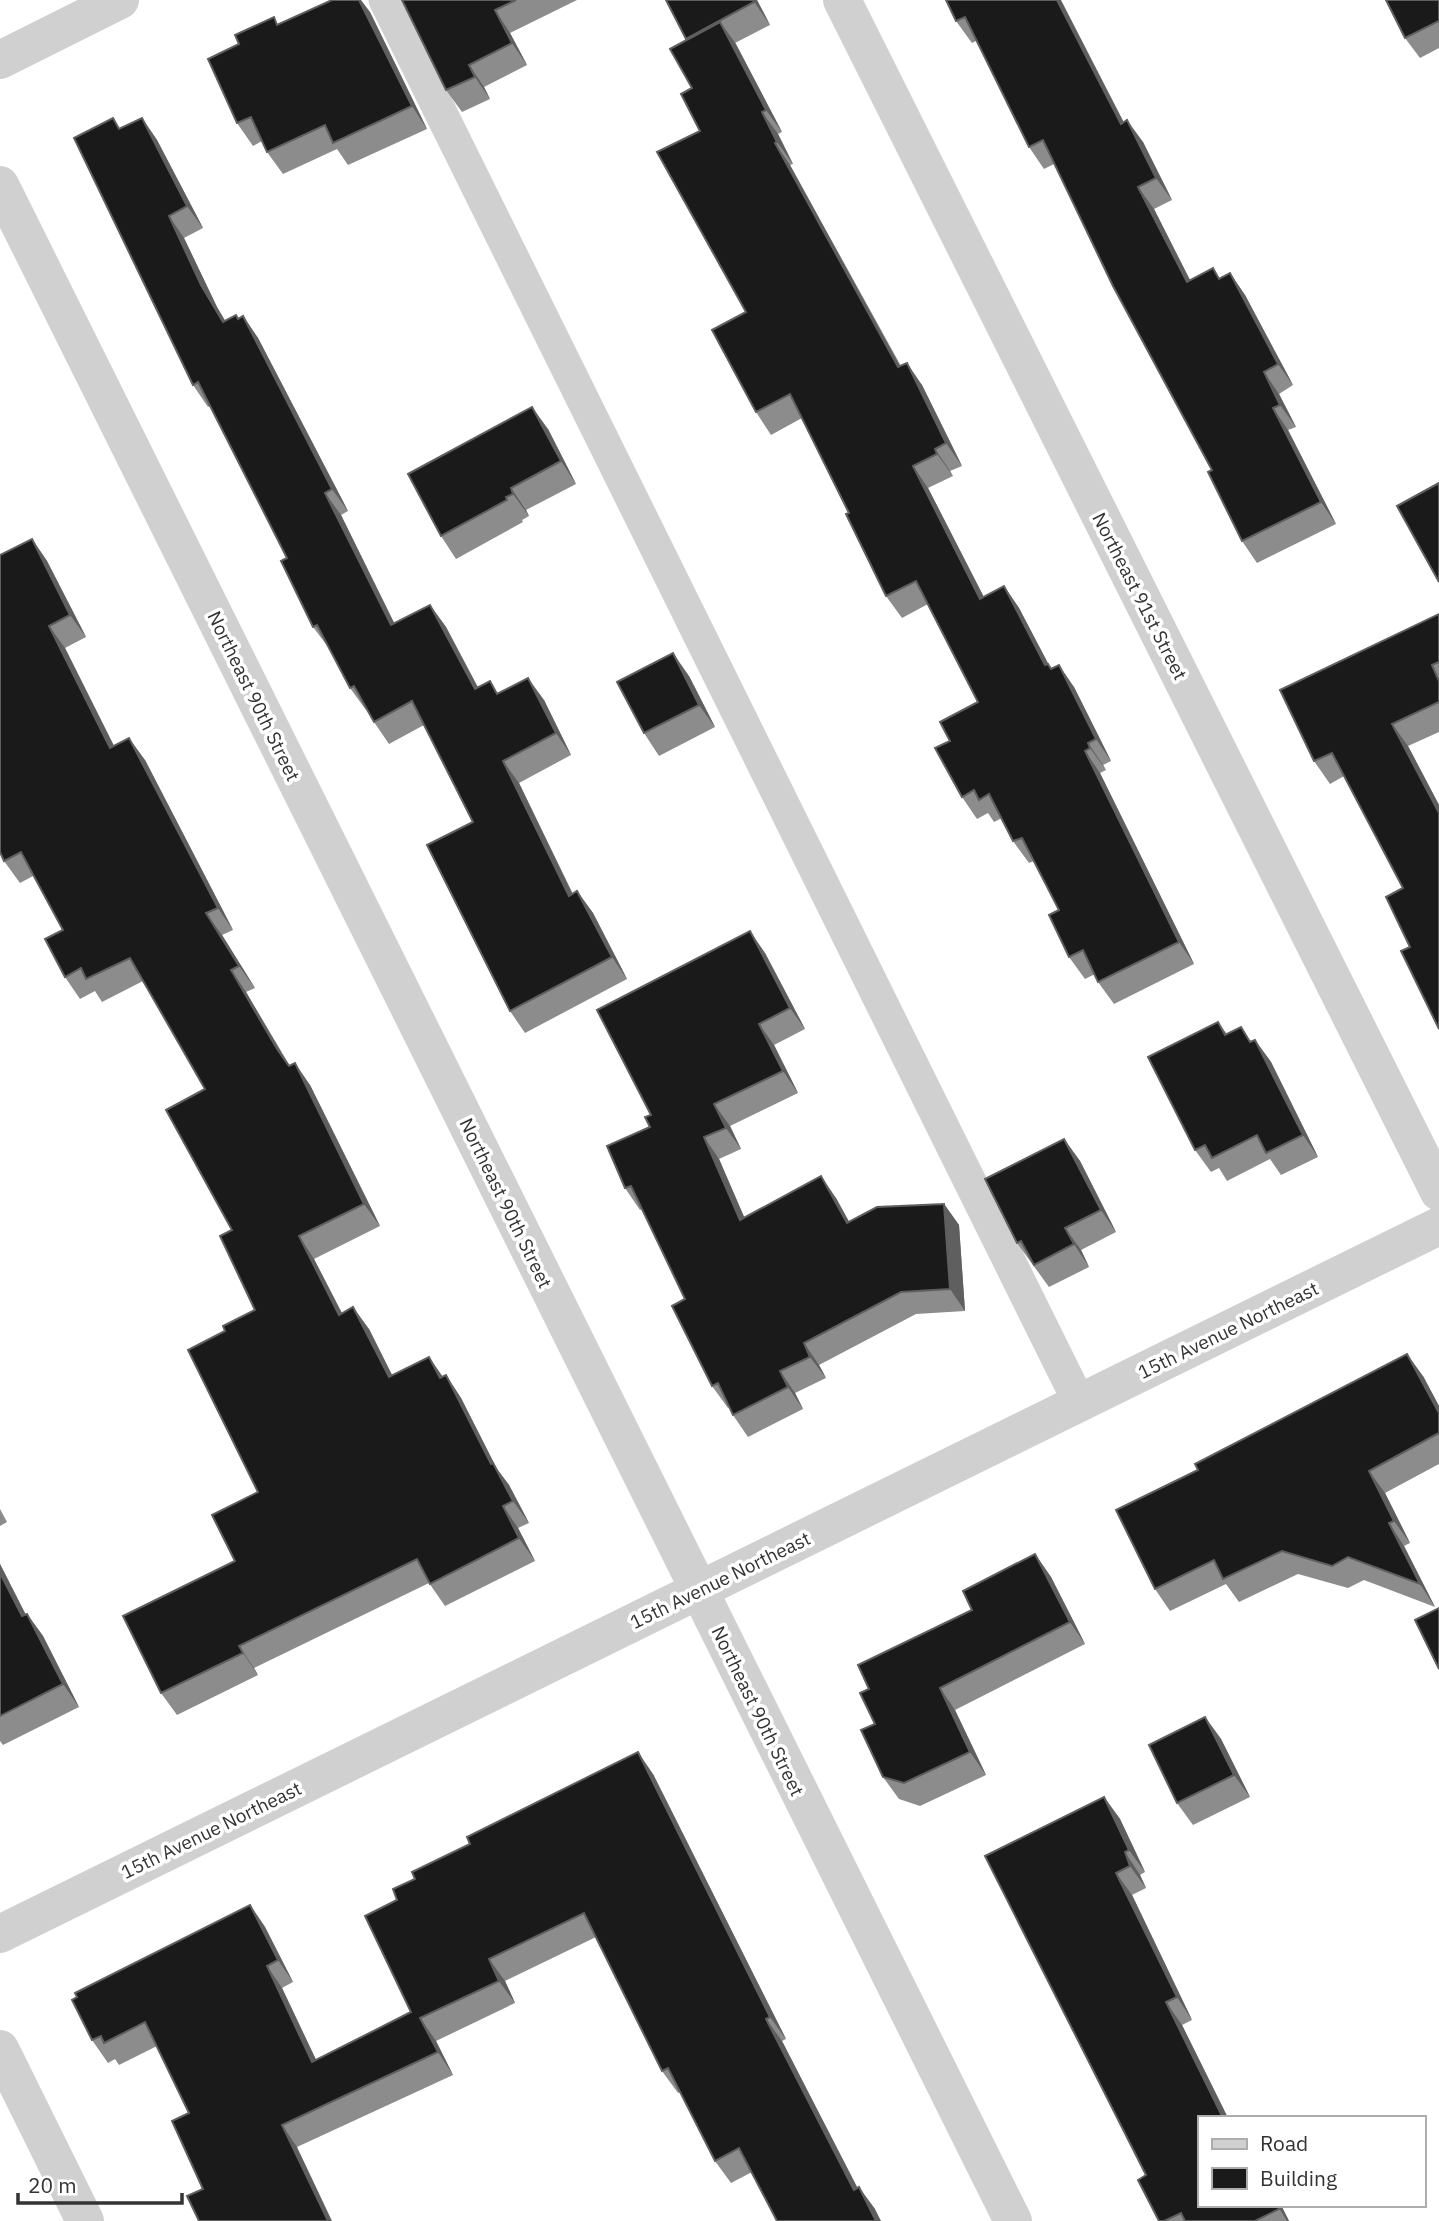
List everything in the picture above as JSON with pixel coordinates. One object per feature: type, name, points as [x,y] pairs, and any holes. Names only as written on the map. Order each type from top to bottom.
[{"type":"street","points":[[0,60],[120,0]]},
{"type":"street","name":"Northeast 91st Street","points":[[842,0],[1439,1192]]},
{"type":"street","name":"Northeast 90th Street","points":[[0,185],[1013,2221]]},
{"type":"street","name":"15th Avenue Northeast","points":[[0,1934],[1439,1226]]},
{"type":"street","points":[[0,2049],[85,2221]]},
{"type":"lane","points":[[385,0],[1080,1404]]},
{"type":"building","points":[[332,0],[359,0],[412,106],[333,143],[325,125],[267,152],[251,117],[237,123],[208,59],[239,44],[235,35],[274,17],[277,25]]},
{"type":"building","points":[[402,0],[516,0],[495,10],[512,43],[469,65],[475,77],[446,90]]},
{"type":"building","points":[[666,0],[753,0],[754,2],[686,39]]},
{"type":"building","points":[[946,0],[1057,0],[1121,124],[1127,120],[1156,178],[1138,187],[1187,282],[1213,268],[1219,279],[1230,273],[1278,364],[1264,372],[1280,405],[1273,408],[1321,502],[1242,541],[1208,472],[1212,470],[1113,286],[1043,140],[1029,147],[965,17],[956,21]]},
{"type":"building","points":[[1386,0],[1439,0],[1439,21],[1405,38]]},
{"type":"building","points":[[720,22],[766,110],[762,112],[777,142],[775,143],[898,367],[907,363],[946,443],[935,449],[937,454],[913,466],[980,599],[1004,586],[1045,665],[1048,664],[1051,669],[1059,665],[1096,739],[1088,743],[1090,748],[1085,751],[1179,942],[1098,982],[1083,950],[1069,957],[1049,915],[1059,910],[1022,838],[1013,841],[989,794],[979,800],[974,790],[962,797],[935,748],[950,741],[940,722],[978,702],[916,581],[886,596],[846,514],[849,513],[790,394],[756,412],[712,330],[746,312],[657,152],[700,131],[681,94],[692,88],[670,49]]},
{"type":"building","points":[[113,118],[119,129],[142,118],[187,206],[169,216],[201,285],[223,322],[236,315],[238,319],[243,316],[332,489],[325,493],[391,625],[430,605],[475,689],[490,681],[497,694],[528,678],[556,733],[503,761],[569,896],[577,891],[612,957],[510,1011],[427,845],[473,822],[412,701],[374,722],[354,686],[350,688],[317,625],[313,627],[281,561],[287,558],[198,382],[193,385],[74,138]]},
{"type":"building","points":[[532,407],[561,461],[511,488],[513,494],[506,497],[507,500],[441,536],[408,474]]},
{"type":"building","points":[[1439,483],[1439,582],[1397,506]]},
{"type":"building","points":[[32,539],[70,615],[49,626],[110,748],[129,738],[218,908],[206,913],[239,966],[231,970],[277,1049],[289,1066],[295,1063],[364,1204],[299,1236],[339,1315],[353,1307],[389,1377],[429,1357],[440,1378],[446,1375],[513,1501],[503,1506],[519,1538],[430,1584],[417,1559],[239,1646],[243,1653],[161,1693],[123,1616],[235,1561],[212,1515],[258,1492],[188,1350],[225,1331],[223,1326],[255,1310],[220,1236],[232,1230],[166,1110],[205,1089],[130,958],[86,979],[81,968],[65,977],[45,939],[63,930],[21,852],[4,861],[0,852],[0,555]]},
{"type":"building","points":[[1439,614],[1439,662],[1432,665],[1439,681],[1439,702],[1392,724],[1439,813],[1439,1029],[1401,951],[1410,947],[1386,897],[1403,888],[1332,753],[1314,761],[1280,690]]},
{"type":"building","points":[[673,653],[699,705],[644,733],[617,682]]},
{"type":"building","points":[[750,931],[790,1008],[759,1024],[783,1071],[714,1104],[726,1128],[704,1137],[740,1220],[821,1176],[847,1223],[877,1207],[944,1204],[950,1289],[901,1292],[804,1343],[810,1357],[780,1371],[788,1387],[733,1415],[718,1383],[712,1386],[672,1306],[685,1299],[631,1186],[625,1188],[607,1146],[650,1127],[645,1117],[651,1115],[597,1010]]},
{"type":"building","points":[[1218,1022],[1225,1035],[1241,1027],[1250,1042],[1255,1040],[1303,1135],[1266,1153],[1257,1135],[1212,1158],[1205,1145],[1195,1150],[1148,1057]]},
{"type":"building","points":[[1064,1139],[1101,1210],[1065,1228],[1074,1244],[1034,1265],[1021,1241],[1017,1243],[985,1179]]},
{"type":"building","points":[[1407,1354],[1439,1413],[1439,1433],[1369,1471],[1394,1521],[1389,1523],[1420,1584],[1348,1557],[1332,1566],[1282,1551],[1223,1579],[1214,1560],[1155,1589],[1116,1510],[1198,1470],[1195,1464]]},
{"type":"building","points":[[1035,1554],[1070,1622],[940,1688],[970,1752],[904,1783],[883,1777],[861,1730],[875,1724],[860,1693],[869,1689],[858,1665],[972,1610],[963,1591]]},
{"type":"building","points":[[0,1573],[22,1616],[27,1614],[63,1684],[0,1716]]},
{"type":"building","points":[[1439,1608],[1439,1669],[1415,1620]]},
{"type":"building","points":[[1205,1717],[1234,1775],[1177,1803],[1149,1745]]},
{"type":"building","points":[[638,1752],[770,2017],[766,2019],[854,2190],[859,2187],[876,2221],[777,2221],[739,2148],[715,2161],[668,2068],[662,2071],[584,1913],[489,1959],[499,1981],[420,2018],[438,2052],[282,2125],[328,2221],[199,2221],[187,2196],[203,2189],[172,2121],[189,2113],[145,2022],[104,2043],[101,2036],[92,2040],[72,2000],[77,1997],[75,1993],[250,1905],[278,1960],[267,1966],[312,2062],[411,2012],[365,1916],[397,1900],[393,1889],[415,1879],[412,1872],[470,1844],[467,1837]]},
{"type":"building","points":[[1104,1797],[1129,1850],[1125,1852],[1130,1866],[1116,1873],[1177,1997],[1166,2002],[1222,2116],[1198,2116],[1198,2207],[1279,2209],[1255,2221],[1185,2221],[1181,2213],[1159,2221],[1138,2180],[1146,2175],[985,1856]]}]
